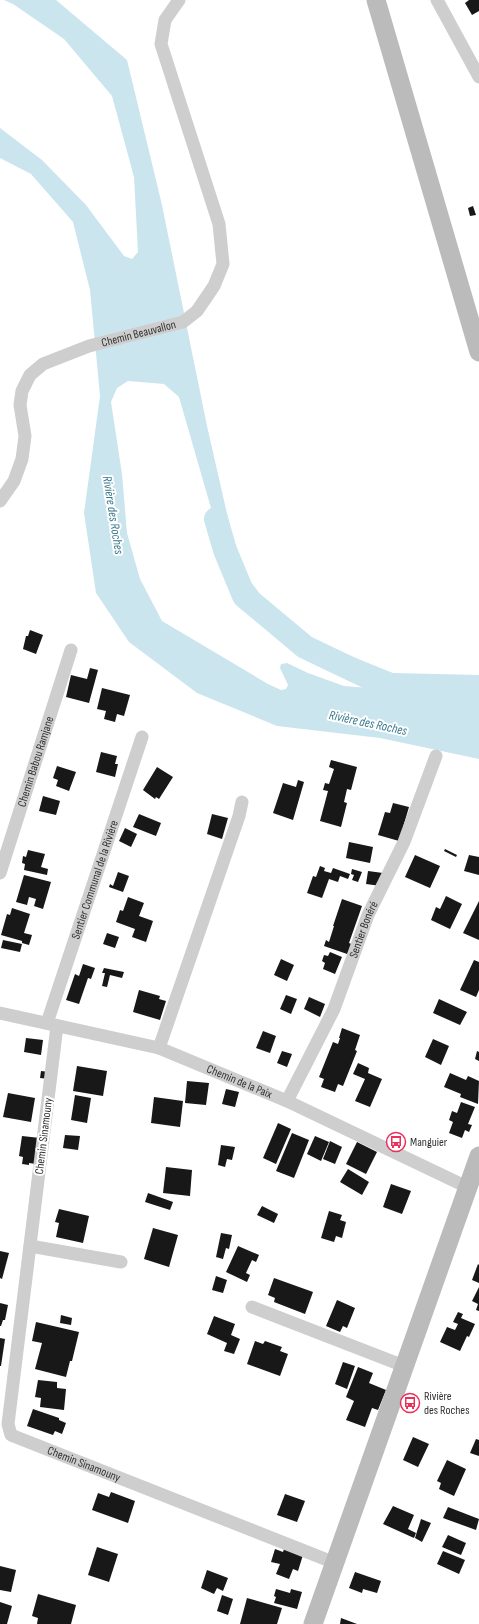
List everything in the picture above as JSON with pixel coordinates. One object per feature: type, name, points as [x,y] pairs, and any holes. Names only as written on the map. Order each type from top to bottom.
[{"type":"main road","points":[[376,0],[479,352]]},
{"type":"main road","points":[[313,1624],[467,1186],[479,1156]]},
{"type":"street","name":"Chemin Beauvallon","points":[[0,501],[14,480],[22,459],[25,436],[20,405],[22,391],[30,375],[43,364],[88,346],[183,322],[197,311],[214,286],[224,264],[219,224],[161,44],[165,20],[179,0]]},
{"type":"street","points":[[437,0],[479,77]]},
{"type":"street","name":"Chemin Babou Ramjane","points":[[0,873],[71,650]]},
{"type":"street","name":"Sentier Communal de la Rivière","points":[[52,1025],[142,737]]},
{"type":"street","name":"Sentier Bonéré","points":[[287,1101],[334,1009],[368,916],[404,842],[436,756]]},
{"type":"street","points":[[159,1048],[239,816],[242,802]]},
{"type":"street","name":"Chemin de la Paix","points":[[0,1013],[159,1048],[287,1101],[467,1186]]},
{"type":"street","name":"Chemin Sinamouny","points":[[52,1025],[30,1246],[8,1424],[12,1435],[335,1563]]},
{"type":"street","points":[[30,1246],[121,1262]]},
{"type":"street","points":[[252,1307],[404,1366]]},
{"type":"water","points":[[4,0],[56,0],[127,60],[162,205],[207,426],[239,566],[272,610],[321,644],[393,673],[479,675],[479,759],[380,738],[277,726],[197,693],[129,642],[96,593],[84,513],[100,396],[90,290],[73,222],[31,174],[0,158],[0,128],[42,160],[86,205],[124,256],[132,259],[138,252],[134,177],[112,96],[64,39],[13,4]],"holes":[[[128,381],[164,384],[179,397],[217,529],[244,596],[279,630],[305,647],[369,676],[372,682],[369,688],[344,686],[308,673],[287,663],[281,664],[280,668],[288,685],[286,689],[281,690],[268,684],[162,621],[140,579],[127,533],[122,474],[111,402],[117,388]]]},
{"type":"building","points":[[469,0],[479,0],[479,11],[472,15],[465,3]]},
{"type":"building","points":[[473,206],[476,215],[470,216],[468,208]]},
{"type":"building","points":[[30,630],[43,635],[36,654],[23,649],[26,636],[28,636]]},
{"type":"building","points":[[90,668],[98,670],[89,703],[66,697],[71,675],[87,679]]},
{"type":"building","points":[[102,688],[130,695],[124,716],[117,714],[115,722],[104,719],[106,711],[97,709]]},
{"type":"building","points":[[101,752],[117,756],[115,764],[118,764],[115,777],[96,772]]},
{"type":"building","points":[[331,760],[357,767],[351,790],[347,789],[344,802],[347,803],[341,827],[320,821],[328,791],[323,790],[325,783],[329,784],[334,769],[329,767]]},
{"type":"building","points":[[57,766],[76,772],[69,791],[56,786],[58,780],[53,778]]},
{"type":"building","points":[[157,767],[173,777],[159,799],[156,797],[155,799],[143,790]]},
{"type":"building","points":[[298,780],[304,782],[293,820],[273,813],[283,783],[296,787]]},
{"type":"building","points":[[43,796],[60,801],[56,815],[39,811]]},
{"type":"building","points":[[393,803],[409,807],[399,841],[378,835],[385,812],[390,813]]},
{"type":"building","points":[[139,814],[161,823],[156,836],[133,827]]},
{"type":"building","points":[[212,814],[228,818],[222,839],[207,834]]},
{"type":"building","points":[[125,828],[137,834],[131,847],[119,841]]},
{"type":"building","points":[[349,842],[373,847],[370,863],[346,858]]},
{"type":"building","points":[[445,849],[457,855],[456,857],[444,851]]},
{"type":"building","points":[[28,850],[45,854],[41,867],[48,869],[47,875],[24,870],[25,864],[22,863],[23,856],[26,857]]},
{"type":"building","points":[[415,855],[440,866],[430,888],[405,877]]},
{"type":"building","points":[[469,855],[479,857],[479,875],[464,871]]},
{"type":"building","points":[[320,866],[325,868],[324,871],[331,873],[333,868],[350,874],[348,879],[340,876],[338,882],[329,879],[322,898],[307,893],[313,876],[316,877]]},
{"type":"building","points":[[352,869],[362,872],[358,882],[352,880],[354,875],[351,874]]},
{"type":"building","points":[[368,871],[383,873],[381,886],[366,884]]},
{"type":"building","points":[[118,872],[129,876],[123,892],[109,887],[110,884],[113,886]]},
{"type":"building","points":[[24,875],[51,882],[43,909],[34,906],[36,899],[29,897],[27,905],[16,902]]},
{"type":"building","points":[[446,896],[462,904],[450,929],[431,920],[436,907],[440,909]]},
{"type":"building","points":[[128,897],[144,903],[139,916],[153,921],[146,942],[132,937],[135,929],[116,922],[120,910],[123,911]]},
{"type":"building","points":[[342,899],[362,906],[349,943],[354,945],[350,955],[324,946],[326,940],[329,942]]},
{"type":"building","points":[[479,901],[479,940],[463,933]]},
{"type":"building","points":[[12,908],[30,914],[24,933],[32,935],[29,945],[22,943],[22,941],[1,935],[7,914],[10,915]]},
{"type":"building","points":[[107,933],[119,937],[115,948],[103,944]]},
{"type":"building","points":[[3,940],[22,944],[20,952],[1,948]]},
{"type":"building","points":[[330,952],[342,957],[335,974],[323,969],[325,963],[322,961],[324,955],[328,956]]},
{"type":"building","points":[[281,959],[294,965],[287,981],[274,975]]},
{"type":"building","points":[[474,960],[479,962],[479,990],[476,997],[460,990]]},
{"type":"building","points":[[83,964],[95,968],[91,979],[88,978],[79,1004],[66,1000],[75,974],[79,976]]},
{"type":"building","points":[[104,968],[124,972],[122,978],[110,975],[107,987],[102,986],[105,973],[102,973]]},
{"type":"building","points":[[139,990],[160,996],[159,999],[166,1001],[160,1020],[133,1012]]},
{"type":"building","points":[[286,995],[297,999],[291,1014],[280,1009]]},
{"type":"building","points":[[309,997],[325,1004],[320,1017],[304,1009]]},
{"type":"building","points":[[439,999],[467,1012],[460,1025],[433,1013]]},
{"type":"building","points":[[342,1028],[360,1035],[355,1050],[357,1051],[343,1086],[338,1084],[335,1092],[321,1087],[324,1079],[319,1077],[333,1042],[338,1044]]},
{"type":"building","points":[[263,1031],[276,1036],[270,1053],[256,1048]]},
{"type":"building","points":[[26,1038],[43,1040],[41,1055],[24,1052]]},
{"type":"building","points":[[433,1039],[449,1046],[441,1065],[425,1057]]},
{"type":"building","points":[[282,1051],[292,1054],[287,1067],[277,1063]]},
{"type":"building","points":[[477,1051],[479,1052],[479,1061],[475,1059]]},
{"type":"building","points":[[358,1063],[369,1068],[368,1073],[382,1079],[370,1107],[355,1101],[365,1079],[353,1074]]},
{"type":"building","points":[[77,1066],[107,1071],[103,1096],[73,1091]]},
{"type":"building","points":[[41,1071],[50,1072],[49,1079],[40,1078]]},
{"type":"building","points":[[450,1073],[466,1080],[468,1076],[479,1081],[478,1104],[460,1097],[461,1094],[444,1087]]},
{"type":"building","points":[[187,1081],[209,1083],[206,1105],[185,1103]]},
{"type":"building","points":[[226,1089],[239,1092],[235,1107],[222,1104]]},
{"type":"building","points":[[8,1093],[35,1098],[31,1122],[3,1117]]},
{"type":"building","points":[[75,1095],[91,1098],[87,1123],[71,1120]]},
{"type":"building","points":[[154,1097],[183,1101],[180,1127],[151,1123]]},
{"type":"building","points":[[461,1102],[475,1107],[468,1124],[472,1125],[469,1132],[465,1130],[462,1138],[449,1133],[453,1122],[449,1120],[452,1111],[457,1113]]},
{"type":"building","points":[[278,1123],[291,1129],[276,1164],[263,1158]]},
{"type":"building","points":[[292,1133],[309,1140],[294,1178],[276,1171]]},
{"type":"building","points":[[65,1135],[80,1136],[78,1150],[63,1148]]},
{"type":"building","points":[[22,1136],[40,1138],[36,1164],[22,1164],[23,1157],[19,1156]]},
{"type":"building","points":[[315,1136],[329,1142],[321,1161],[307,1154]]},
{"type":"building","points":[[330,1141],[342,1147],[335,1164],[323,1159]]},
{"type":"building","points":[[357,1142],[377,1152],[366,1174],[346,1164]]},
{"type":"building","points":[[221,1145],[235,1147],[232,1160],[227,1159],[225,1167],[218,1165]]},
{"type":"building","points":[[166,1167],[192,1170],[190,1196],[163,1193]]},
{"type":"building","points":[[348,1169],[369,1182],[362,1195],[340,1182]]},
{"type":"building","points":[[391,1184],[411,1191],[402,1214],[383,1207]]},
{"type":"building","points":[[148,1193],[173,1202],[170,1210],[145,1202]]},
{"type":"building","points":[[262,1206],[278,1214],[274,1223],[257,1215]]},
{"type":"building","points":[[59,1209],[89,1216],[83,1243],[56,1237],[59,1223],[55,1222]]},
{"type":"building","points":[[329,1211],[342,1215],[340,1220],[346,1222],[342,1238],[336,1236],[334,1242],[321,1238]]},
{"type":"building","points":[[153,1228],[178,1235],[169,1267],[144,1259]]},
{"type":"building","points":[[221,1233],[232,1235],[229,1249],[226,1248],[223,1259],[216,1257]]},
{"type":"building","points":[[238,1246],[259,1255],[256,1262],[252,1260],[246,1273],[250,1275],[247,1282],[226,1272]]},
{"type":"building","points":[[0,1251],[9,1253],[2,1279],[0,1278]]},
{"type":"building","points":[[478,1264],[479,1265],[479,1283],[472,1280]]},
{"type":"building","points":[[216,1276],[227,1280],[223,1293],[212,1290]]},
{"type":"building","points":[[274,1278],[313,1292],[305,1314],[274,1302],[275,1298],[268,1295]]},
{"type":"building","points":[[479,1287],[479,1311],[476,1310],[478,1304],[472,1301]]},
{"type":"building","points":[[337,1300],[355,1308],[347,1328],[343,1326],[340,1332],[326,1326]]},
{"type":"building","points":[[0,1303],[8,1305],[5,1320],[3,1320],[1,1326],[0,1326]]},
{"type":"building","points":[[458,1312],[463,1314],[461,1318],[475,1324],[460,1351],[440,1342],[447,1327],[455,1330],[458,1324],[453,1322]]},
{"type":"building","points":[[61,1315],[72,1318],[71,1325],[60,1323]]},
{"type":"building","points":[[214,1316],[235,1324],[231,1335],[240,1339],[234,1354],[224,1351],[227,1343],[207,1334]]},
{"type":"building","points":[[36,1322],[79,1332],[72,1361],[70,1361],[66,1377],[35,1369],[42,1343],[32,1341]]},
{"type":"building","points":[[0,1338],[5,1339],[1,1366],[0,1366]]},
{"type":"building","points":[[255,1341],[263,1344],[265,1341],[282,1347],[280,1351],[288,1354],[280,1376],[247,1364]]},
{"type":"building","points":[[343,1362],[355,1366],[347,1389],[335,1384]]},
{"type":"building","points":[[358,1367],[373,1373],[369,1383],[386,1390],[378,1410],[372,1408],[365,1427],[346,1420],[354,1401],[346,1397]]},
{"type":"building","points":[[38,1380],[57,1382],[57,1388],[66,1389],[64,1410],[40,1407],[41,1398],[35,1397]]},
{"type":"building","points":[[33,1409],[59,1418],[59,1420],[66,1423],[62,1434],[55,1431],[53,1435],[27,1426]]},
{"type":"building","points":[[413,1437],[429,1444],[418,1467],[403,1460]]},
{"type":"building","points":[[476,1439],[479,1440],[479,1456],[470,1453]]},
{"type":"building","points":[[447,1460],[466,1469],[454,1496],[439,1489],[441,1483],[437,1481]]},
{"type":"building","points":[[111,1492],[135,1501],[128,1523],[92,1510],[98,1493],[109,1497]]},
{"type":"building","points":[[285,1494],[305,1501],[297,1522],[277,1515]]},
{"type":"building","points":[[393,1506],[414,1515],[408,1529],[416,1533],[414,1538],[383,1524]]},
{"type":"building","points":[[448,1507],[479,1519],[476,1530],[443,1518]]},
{"type":"building","points":[[421,1519],[431,1523],[422,1542],[415,1538]]},
{"type":"building","points":[[448,1535],[466,1543],[461,1555],[442,1547]]},
{"type":"building","points":[[97,1547],[118,1554],[109,1582],[88,1575]]},
{"type":"building","points":[[275,1549],[283,1552],[284,1549],[303,1555],[298,1571],[293,1569],[289,1579],[276,1574],[280,1564],[271,1562]]},
{"type":"building","points":[[443,1551],[465,1560],[459,1574],[437,1564]]},
{"type":"building","points":[[0,1566],[16,1570],[11,1592],[0,1590]]},
{"type":"building","points":[[207,1570],[228,1578],[223,1591],[217,1588],[214,1594],[201,1588]]},
{"type":"building","points":[[355,1572],[381,1581],[377,1593],[363,1589],[362,1593],[349,1588]]},
{"type":"building","points":[[276,1589],[290,1593],[291,1589],[302,1592],[297,1609],[274,1603]]},
{"type":"building","points":[[38,1594],[76,1605],[71,1624],[37,1624],[38,1618],[32,1616]]},
{"type":"building","points":[[222,1595],[233,1599],[228,1615],[217,1611]]},
{"type":"building","points":[[247,1598],[282,1608],[277,1624],[240,1624]]},
{"type":"building","points":[[0,1602],[12,1606],[7,1624],[0,1624]]},
{"type":"building","points":[[341,1618],[357,1624],[340,1624]]},
{"type":"waterway","points":[[216,519],[225,550],[244,596],[305,647],[372,679],[399,697]]},
{"type":"place","name":"Manguier","points":[[396,1142]]},
{"type":"place","name":"Rivière des Roches","points":[[410,1403]]}]
